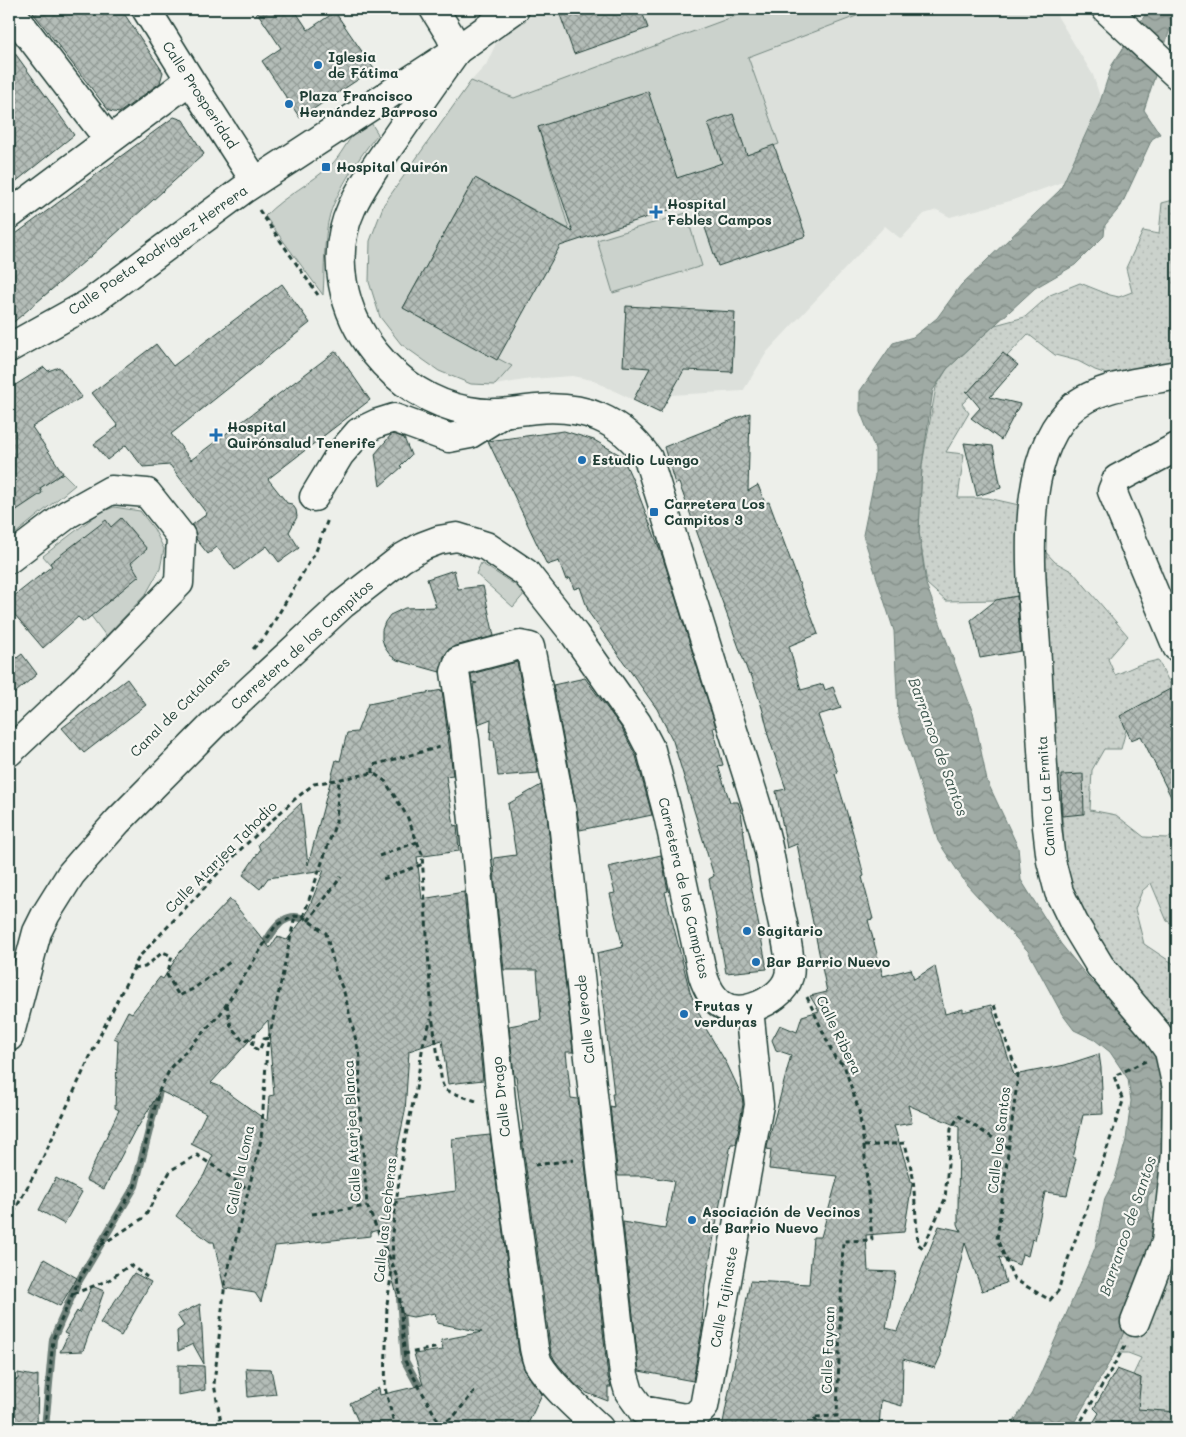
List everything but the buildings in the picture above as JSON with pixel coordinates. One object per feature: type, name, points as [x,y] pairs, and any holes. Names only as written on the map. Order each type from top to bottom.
[{"type":"street","points":[[9,9],[109,140]]},
{"type":"street","name":"Calle Prosperidad","points":[[146,9],[190,80],[250,185]]},
{"type":"street","points":[[434,9],[457,50],[368,177],[351,209],[342,238],[341,273],[346,300],[355,324],[367,343],[396,376],[427,397],[447,406],[470,412],[502,414],[536,409],[563,408],[581,410],[600,417],[618,428],[638,444],[648,458],[765,836],[787,947],[790,967],[789,977],[782,990],[772,999],[749,1009]]},
{"type":"street","name":"Calle Poeta Rodríguez Herrera","points":[[9,348],[90,302],[250,185],[457,50],[515,9]]},
{"type":"street","points":[[1106,9],[1177,75]]},
{"type":"street","points":[[9,215],[190,80]]},
{"type":"street","name":"Camino La Ermita","points":[[1135,1322],[1166,1242],[1176,1154],[1177,1088],[1169,1051],[1156,1032],[1100,966],[1074,923],[1059,892],[1051,861],[1047,827],[1031,541],[1037,480],[1042,454],[1053,432],[1068,412],[1088,398],[1109,390],[1177,375]]},
{"type":"street","points":[[322,506],[340,454],[359,432],[394,418],[449,438],[470,434],[502,414]]},
{"type":"street","points":[[1175,635],[1112,491],[1117,479],[1177,447]]},
{"type":"street","points":[[9,559],[68,514],[111,490],[147,494],[181,536],[179,583],[80,685],[9,752]]},
{"type":"street","name":"Carretera de los Campitos","points":[[9,1036],[38,932],[46,914],[71,874],[95,846],[221,717],[344,604],[402,558],[423,546],[439,540],[456,537],[486,546],[526,573],[575,635],[637,723],[651,750],[668,815],[707,988],[711,996],[719,1003],[738,1010],[749,1009]]},
{"type":"street","name":"Calle Drago","points":[[530,647],[520,645],[459,661],[455,672],[464,741],[502,1110],[534,1348],[537,1361],[574,1404],[599,1428]]},
{"type":"street","name":"Calle Verode","points":[[530,647],[562,813],[624,1375],[629,1392]]},
{"type":"street","name":"Calle Tajinaste","points":[[629,1392],[642,1410],[665,1415],[685,1418],[696,1415],[704,1406],[758,1105],[749,1009]]},
{"type":"path","points":[[250,185],[318,296]]},
{"type":"path","points":[[252,650],[266,636],[311,559],[322,506]]},
{"type":"path","points":[[464,741],[373,765],[373,773],[385,781],[407,816],[422,854],[432,1016],[442,1083],[445,1090],[502,1110]]},
{"type":"path","name":"Calle Atarjea Tahodio","points":[[9,1221],[42,1160],[139,957],[254,836],[314,784],[373,773]]},
{"type":"path","points":[[45,1428],[53,1339],[73,1294],[135,1186],[159,1091],[171,1068],[221,1013],[276,925],[295,916],[303,917],[336,822],[339,779]]},
{"type":"path","points":[[380,856],[417,842]]},
{"type":"path","points":[[383,879],[423,864]]},
{"type":"path","points":[[308,921],[341,877]]},
{"type":"path","name":"Calle la Loma","points":[[222,1428],[214,1384],[225,1282],[261,1140],[269,1038],[295,916]]},
{"type":"path","name":"Calle Atarjea Blanca","points":[[303,917],[326,933],[336,973],[344,992],[360,1057],[359,1096],[367,1206],[398,1277],[405,1361],[441,1427]]},
{"type":"path","points":[[134,969],[145,967],[163,952],[172,956],[166,975],[179,996],[193,989],[230,962]]},
{"type":"path","name":"Calle Ribera","points":[[789,977],[805,993],[835,1058],[844,1065],[859,1111],[872,1240],[843,1241],[842,1246]]},
{"type":"path","points":[[227,1004],[231,1027],[244,1042],[254,1034],[252,1046],[260,1051],[264,1039],[269,1038]]},
{"type":"path","name":"Calle los Santos","points":[[994,1005],[1018,1075],[997,1239],[1014,1279],[1050,1300],[1058,1291],[1123,1101],[1114,1076],[1169,1051]]},
{"type":"path","name":"Calle las Lecheras","points":[[397,1428],[384,1388],[387,1304],[393,1263],[392,1233],[396,1195],[423,1045],[432,1016]]},
{"type":"path","points":[[864,1146],[905,1142],[913,1177],[918,1244],[923,1248],[945,1199],[950,1129],[958,1116],[1010,1149]]},
{"type":"path","points":[[100,1245],[146,1217],[171,1170],[197,1155],[248,1189]]},
{"type":"path","points":[[510,1169],[600,1157]]},
{"type":"path","points":[[312,1214],[367,1206]]},
{"type":"path","name":"Calle Faycan","points":[[822,1428],[813,1416],[837,1416],[842,1246]]},
{"type":"path","points":[[73,1294],[109,1280],[130,1265],[147,1276]]},
{"type":"path","points":[[1077,1428],[1122,1352],[1135,1322]]},
{"type":"path","points":[[404,1354],[439,1347]]},
{"type":"path","points":[[441,1427],[456,1415],[477,1388]]},
{"type":"shaded area","name":"Hospital Febles Campos","points":[[541,9],[1053,9],[1093,75],[1101,100],[1065,181],[1010,201],[950,217],[937,210],[924,214],[901,239],[885,226],[767,352],[743,391],[670,395],[660,413],[592,380],[572,376],[531,379],[495,385],[471,384],[439,371],[401,344],[380,317],[369,282],[370,241],[384,204],[471,81],[486,65],[498,39]]},
{"type":"shaded area","points":[[754,9],[875,9],[748,57],[779,144],[677,179],[538,127],[569,229],[475,178],[403,308],[512,366],[495,385],[471,384],[439,371],[401,344],[380,317],[369,282],[370,241],[384,204],[471,81],[514,98]]},
{"type":"shaded area","points":[[370,121],[378,134],[351,172],[338,194],[330,214],[325,244],[323,295],[265,216],[332,164],[352,136]]},
{"type":"shaded area","points":[[1177,199],[1177,365],[1121,379],[1095,370],[1078,361],[1055,355],[1028,334],[962,404],[969,413],[946,452],[964,454],[958,498],[988,498],[1019,505],[1023,528],[1055,562],[1073,572],[1128,636],[1108,659],[1115,675],[1138,665],[1158,660],[1172,688],[1126,730],[1121,749],[1104,749],[1092,770],[1090,810],[1116,815],[1144,837],[1167,838],[1177,834],[1177,926],[1167,921],[1151,883],[1142,891],[1135,909],[1144,944],[1177,966],[1177,1039],[1158,1010],[1117,972],[1075,901],[1065,870],[1063,827],[1053,732],[1024,595],[996,600],[946,601],[927,584],[919,532],[922,465],[936,387],[947,369],[995,325],[1025,317],[1050,295],[1080,283],[1119,297],[1132,292],[1126,268],[1143,231],[1159,234],[1162,203]]},
{"type":"shaded area","points":[[686,213],[702,266],[613,293],[597,240]]},
{"type":"shaded area","points":[[63,473],[75,485],[9,539],[9,508]]},
{"type":"shaded area","points":[[114,507],[140,511],[154,529],[164,549],[160,569],[146,594],[106,636],[68,585],[43,556],[99,513]]},
{"type":"shaded area","points":[[481,563],[526,592],[513,607],[476,574]]},
{"type":"shaded area","points":[[1177,1160],[1177,1428],[1120,1428],[1134,1405],[1141,1378],[1133,1375],[1141,1358],[1128,1353],[1115,1353],[1133,1310],[1157,1233],[1147,1207],[1148,1196],[1174,1167]]},
{"type":"water","name":"Barranco de Santos","points":[[1149,9],[1177,9],[1177,14],[1173,20],[1144,110],[1160,134],[1152,139],[1121,206],[1105,225],[1104,236],[1075,265],[1035,288],[947,369],[933,390],[922,465],[919,532],[926,584],[974,716],[987,781],[1018,847],[1021,880],[1061,944],[1091,981],[1129,1018],[1173,1075],[1174,1167],[1148,1196],[1147,1207],[1157,1233],[1133,1310],[1115,1353],[1071,1428],[1010,1428],[1032,1393],[1095,1248],[1105,1198],[1115,1179],[1126,1140],[1131,1101],[1128,1079],[1110,1052],[1095,1040],[1074,1030],[1062,1014],[1028,951],[967,885],[938,841],[898,715],[894,631],[863,535],[875,476],[875,449],[860,411],[860,391],[893,343],[913,337],[937,318],[961,285],[1060,190],[1099,105],[1112,65]]},
{"type":"waterway","points":[[261,950],[281,922],[294,917],[303,918],[312,923]]},
{"type":"waterway","points":[[45,1428],[53,1339],[77,1284],[135,1186],[160,1087]]},
{"type":"waterway","points":[[400,1298],[405,1361],[423,1394]]},
{"type":"place","name":"Iglesia de Fátima","points":[[318,65]]},
{"type":"place","name":"Plaza Francisco Hernández Barroso","points":[[289,104]]},
{"type":"place","name":"Hospital Quirón","points":[[326,167]]},
{"type":"place","name":"Hospital Febles Campos","points":[[656,212]]},
{"type":"place","name":"Hospital Quirónsalud Tenerife","points":[[216,435]]},
{"type":"place","name":"Estudio Luengo","points":[[582,460]]},
{"type":"place","name":"Carretera Los Campitos 3","points":[[654,512]]},
{"type":"place","name":"Sagitario","points":[[747,931]]},
{"type":"place","name":"Bar Barrio Nuevo","points":[[756,962]]},
{"type":"place","name":"Frutas y verduras","points":[[684,1014]]},
{"type":"place","name":"Asociación de Vecinos de Barrio Nuevo","points":[[692,1220]]}]
